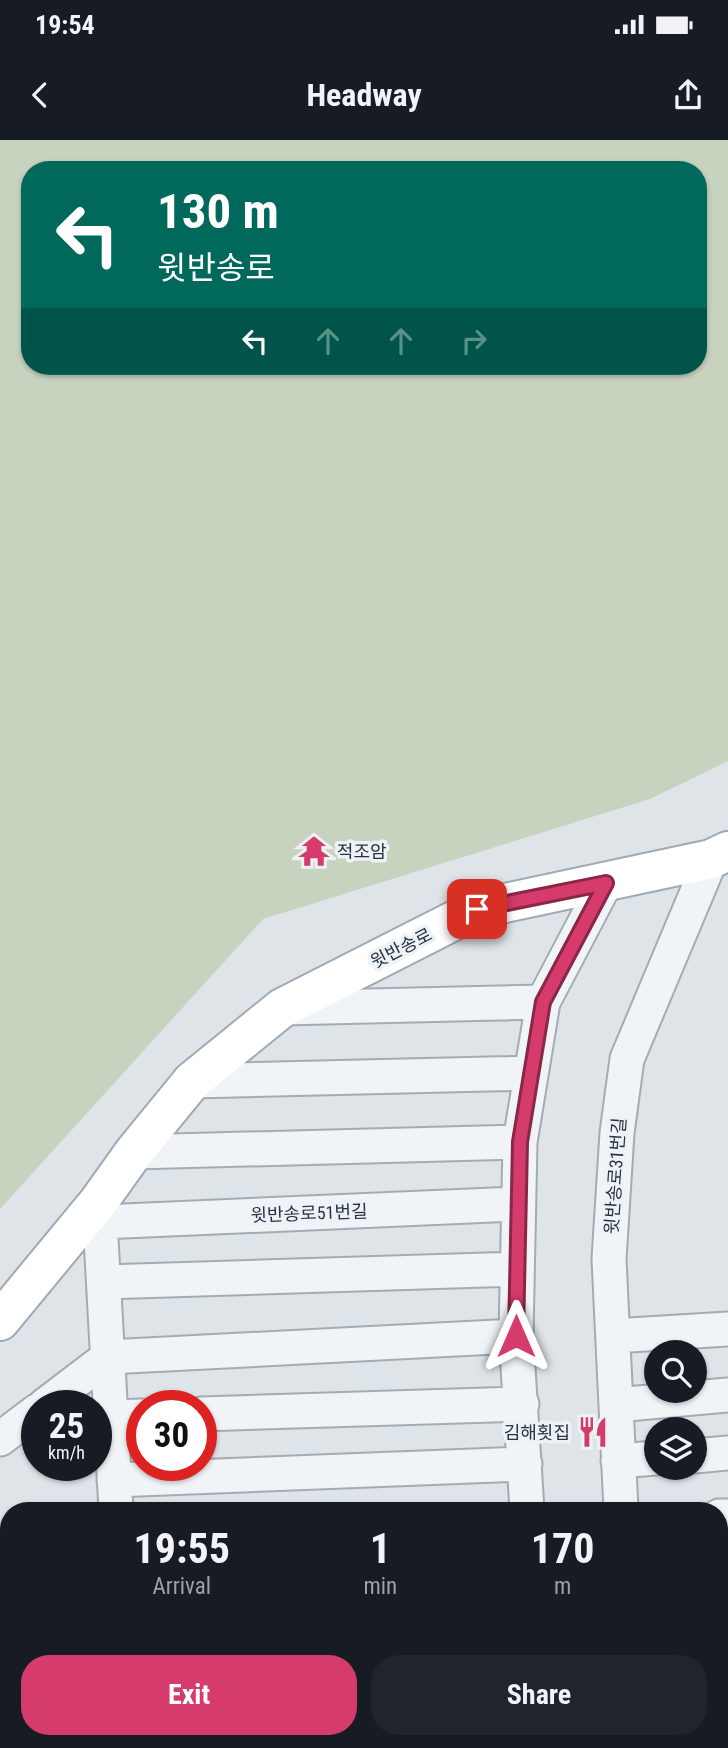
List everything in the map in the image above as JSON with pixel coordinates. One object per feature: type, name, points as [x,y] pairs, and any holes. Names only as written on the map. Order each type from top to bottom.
[{"type":"main road","name":"윗반송로","points":[[0,1321],[100,1211],[134,1152],[192,1081],[282,1008],[477,909],[606,883],[720,855]]},
{"type":"street","name":"윗반송로31번길","points":[[621,1502],[609,1259],[617,1133],[627,1059],[720,855]]},
{"type":"street","points":[[527,1502],[516,1336],[520,1142],[543,1002],[606,883]]},
{"type":"street","points":[[282,1008],[543,1002]]},
{"type":"street","points":[[192,1081],[530,1073]]},
{"type":"street","points":[[134,1152],[520,1142]]},
{"type":"street","name":"윗반송로51번길","points":[[100,1211],[517,1204]]},
{"type":"street","points":[[100,1211],[107,1357],[126,1417],[115,1495],[525,1464]]},
{"type":"street","points":[[104,1282],[517,1269]]},
{"type":"street","points":[[613,1336],[728,1329]]},
{"type":"street","points":[[64,1390],[107,1357],[516,1336]]},
{"type":"street","points":[[616,1405],[728,1395]]},
{"type":"street","points":[[217,1414],[522,1404]]},
{"type":"street","points":[[0,1439],[21,1423]]},
{"type":"street","points":[[707,1455],[728,1453]]},
{"type":"street","points":[[618,1461],[644,1459]]},
{"type":"green space","points":[[0,140],[728,140],[728,761],[650,799],[263,919],[0,1209]]},
{"type":"place","name":"적조암","points":[[314,851]]},
{"type":"place","name":"김해횟집","points":[[593,1432]]},
{"type":"route","points":[[477,909],[606,883],[543,1002],[520,1142],[516,1336]]}]
